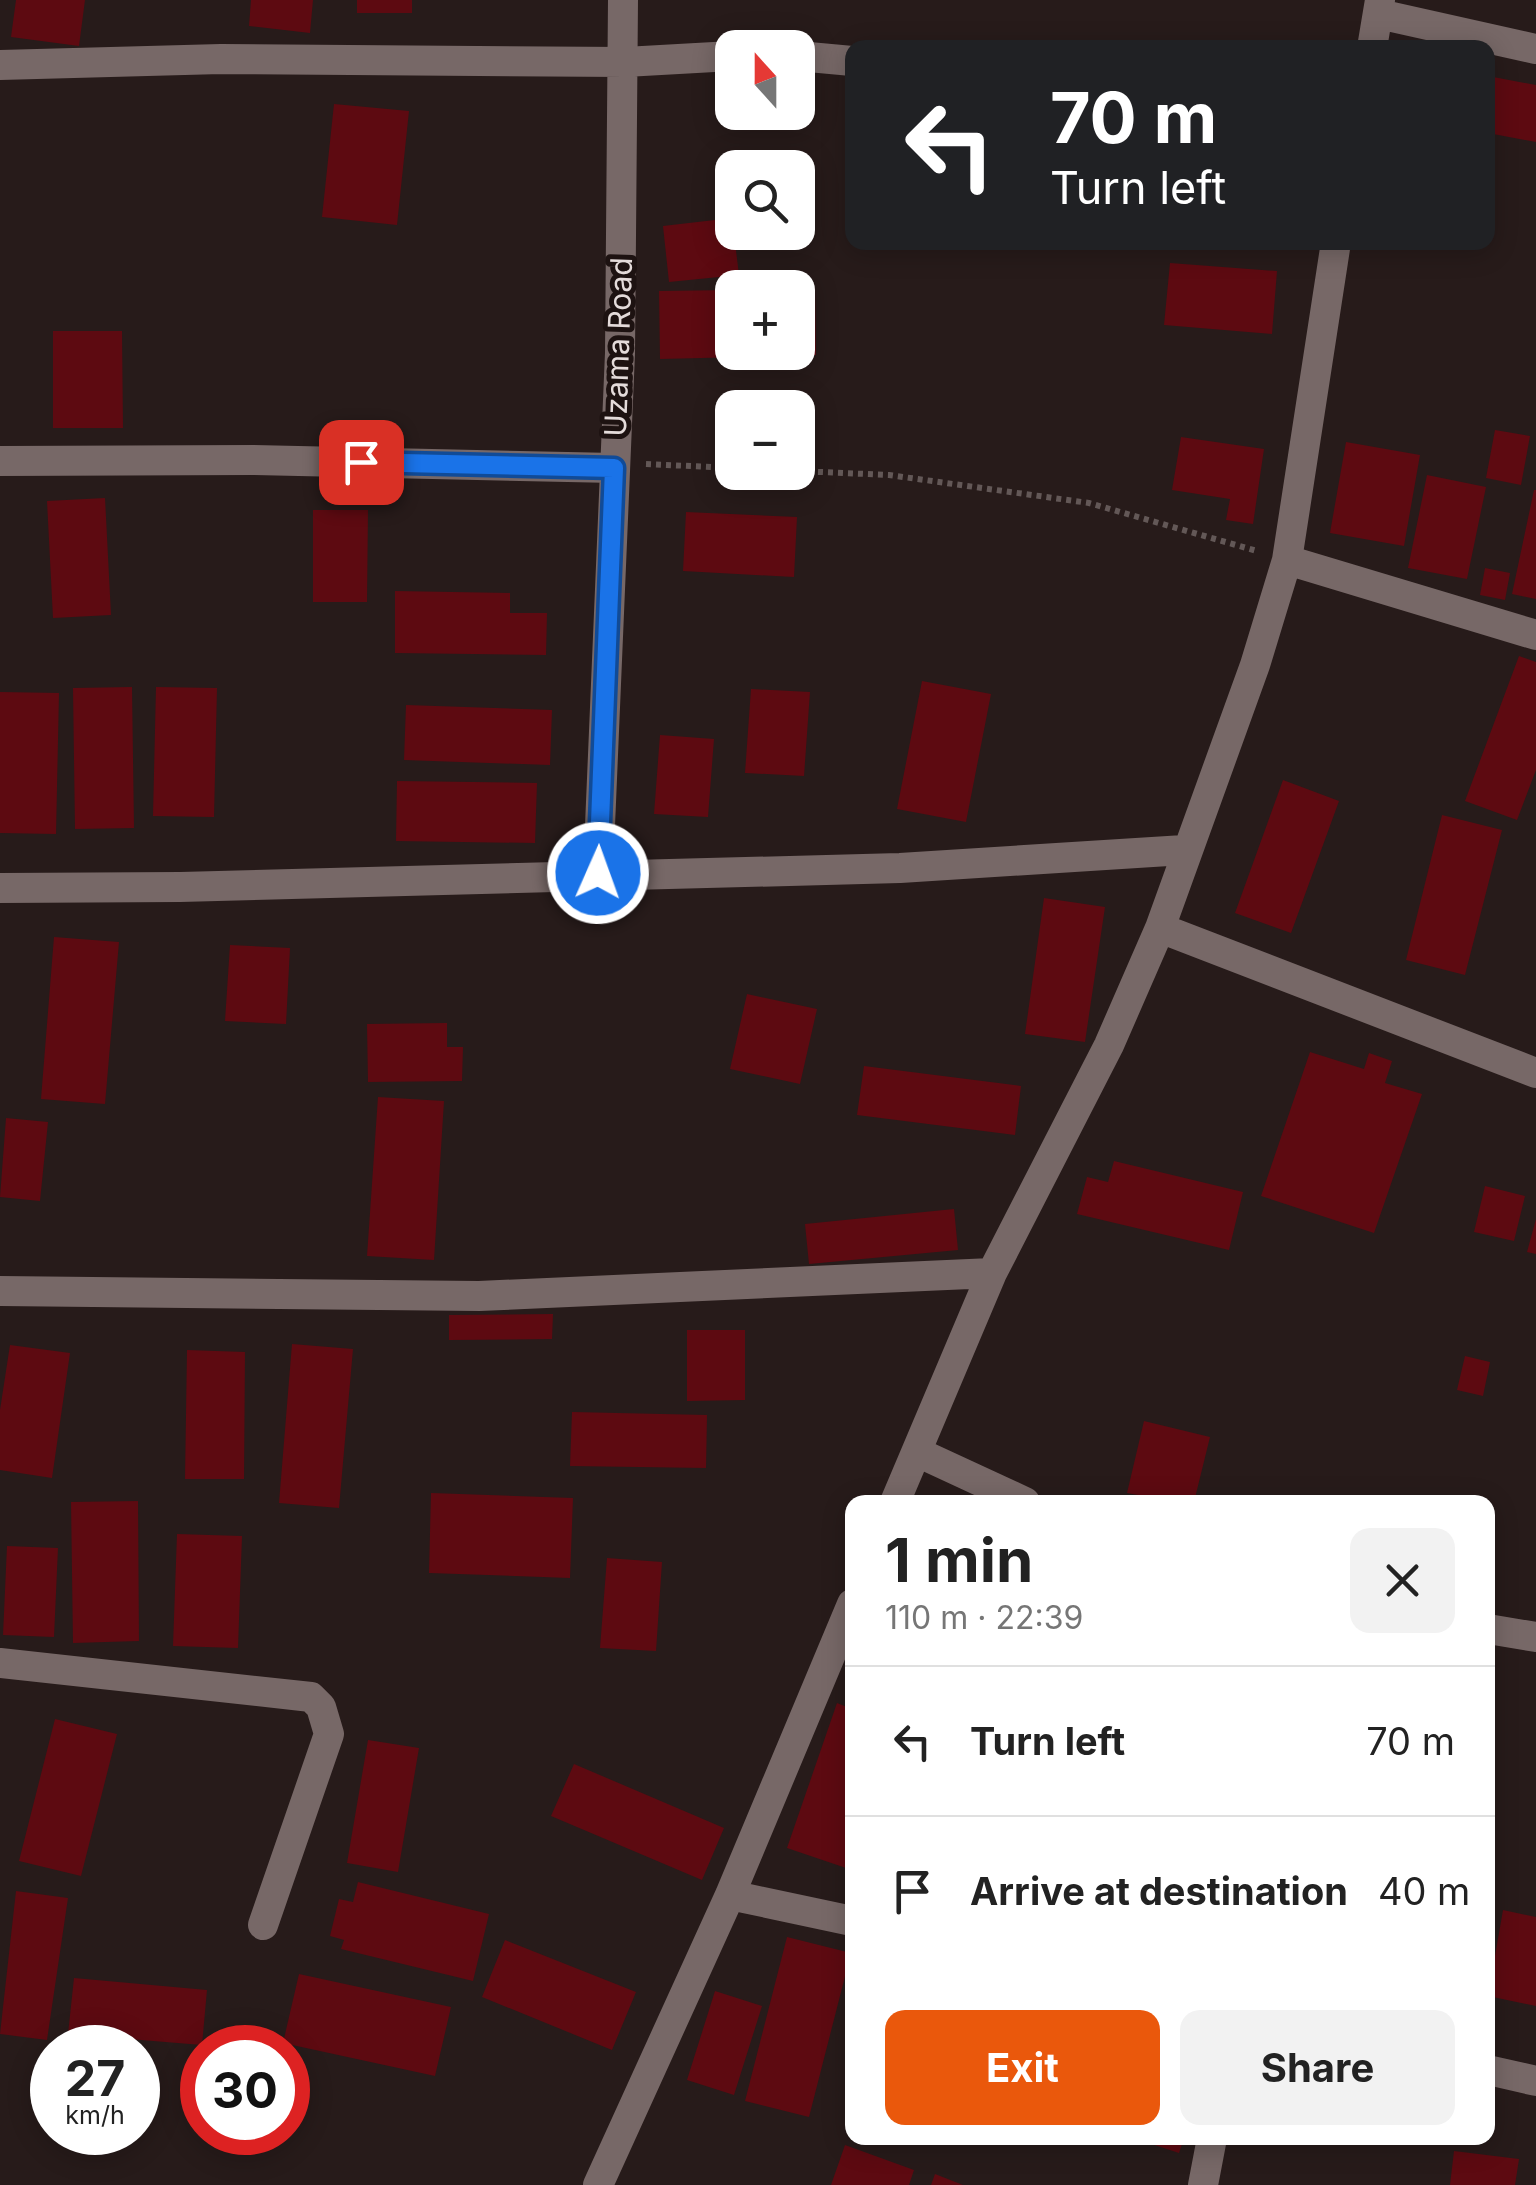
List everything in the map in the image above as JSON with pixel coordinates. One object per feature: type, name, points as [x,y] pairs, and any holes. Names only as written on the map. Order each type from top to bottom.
[{"type":"street","name":"Uzama Road","points":[[598,873],[626,62],[623,0]]},
{"type":"street","points":[[1373,40],[1379,7],[1536,49]]},
{"type":"street","points":[[0,65],[222,59],[626,62],[715,57]]},
{"type":"street","points":[[815,58],[845,61]]},
{"type":"street","points":[[898,1495],[992,1273],[1109,1045],[1160,928],[1184,850],[1256,665],[1287,560],[1335,250]]},
{"type":"street","points":[[0,460],[252,460],[614,468]]},
{"type":"street","points":[[1287,560],[1536,635]]},
{"type":"street","points":[[0,888],[900,868],[1184,850]]},
{"type":"street","points":[[1160,928],[1536,1072]]},
{"type":"street","points":[[0,1291],[479,1296],[992,1273]]},
{"type":"street","points":[[916,1452],[1011,1495]]},
{"type":"street","points":[[598,2185],[730,1895],[845,1621]]},
{"type":"street","points":[[1495,1630],[1536,1637]]},
{"type":"street","points":[[0,1663],[311,1697],[322,1707],[329,1734],[264,1925]]},
{"type":"street","points":[[730,1895],[845,1920]]},
{"type":"street","points":[[1495,2072],[1536,2081]]},
{"type":"street","points":[[1202,2185],[1211,2145]]},
{"type":"path","points":[[614,468],[650,464],[715,467]]},
{"type":"path","points":[[815,472],[889,475],[1089,503],[1287,560]]},
{"type":"building","points":[[16,0],[85,0],[79,46],[11,37]]},
{"type":"building","points":[[251,0],[313,0],[310,33],[249,26]]},
{"type":"building","points":[[357,0],[412,0],[412,13],[357,13]]},
{"type":"building","points":[[1495,77],[1536,85],[1536,142],[1495,134]]},
{"type":"building","points":[[334,104],[409,111],[397,225],[322,217]]},
{"type":"building","points":[[715,220],[715,250],[736,250],[738,270],[715,270],[715,277],[669,282],[663,226]]},
{"type":"building","points":[[1170,263],[1277,271],[1272,334],[1164,325]]},
{"type":"building","points":[[715,290],[715,358],[660,359],[659,291]]},
{"type":"building","points":[[53,331],[122,331],[123,428],[53,428]]},
{"type":"building","points":[[1495,430],[1530,436],[1521,485],[1486,478]]},
{"type":"building","points":[[1181,437],[1264,449],[1253,524],[1226,520],[1230,499],[1172,490]]},
{"type":"building","points":[[1346,442],[1420,455],[1404,546],[1330,533]]},
{"type":"building","points":[[1427,475],[1486,487],[1467,579],[1408,568]]},
{"type":"building","points":[[1536,490],[1536,599],[1512,594]]},
{"type":"building","points":[[105,498],[111,615],[53,618],[47,501]]},
{"type":"building","points":[[313,510],[368,510],[367,602],[313,602]]},
{"type":"building","points":[[686,512],[797,517],[794,577],[683,571]]},
{"type":"building","points":[[1485,568],[1510,573],[1505,600],[1480,595]]},
{"type":"building","points":[[395,591],[510,593],[510,613],[547,613],[546,655],[395,653]]},
{"type":"building","points":[[1519,656],[1536,662],[1536,770],[1517,820],[1465,801]]},
{"type":"building","points":[[922,681],[991,694],[966,822],[897,809]]},
{"type":"building","points":[[132,687],[134,828],[75,829],[73,688]]},
{"type":"building","points":[[156,687],[217,688],[214,817],[153,816]]},
{"type":"building","points":[[751,689],[810,692],[804,776],[745,773]]},
{"type":"building","points":[[0,692],[59,693],[56,834],[0,833]]},
{"type":"building","points":[[406,705],[552,710],[550,765],[404,760]]},
{"type":"building","points":[[660,735],[714,739],[708,817],[654,814]]},
{"type":"building","points":[[1283,780],[1339,801],[1291,933],[1235,913]]},
{"type":"building","points":[[397,781],[537,783],[535,843],[396,841]]},
{"type":"building","points":[[1442,815],[1502,830],[1465,975],[1406,960]]},
{"type":"building","points":[[1044,898],[1105,907],[1085,1042],[1025,1034]]},
{"type":"building","points":[[54,937],[119,942],[105,1104],[41,1099]]},
{"type":"building","points":[[230,945],[290,948],[286,1024],[225,1021]]},
{"type":"building","points":[[747,994],[817,1009],[800,1084],[730,1069]]},
{"type":"building","points":[[447,1023],[447,1047],[463,1047],[462,1081],[368,1082],[367,1024]]},
{"type":"building","points":[[1310,1052],[1364,1069],[1369,1053],[1392,1061],[1385,1083],[1422,1094],[1374,1233],[1261,1196]]},
{"type":"building","points":[[864,1066],[1021,1086],[1015,1135],[857,1115]]},
{"type":"building","points":[[378,1097],[444,1101],[434,1260],[367,1256]]},
{"type":"building","points":[[6,1118],[48,1122],[40,1201],[0,1197]]},
{"type":"building","points":[[1114,1161],[1243,1192],[1229,1250],[1077,1214],[1087,1177],[1108,1182]]},
{"type":"building","points":[[1485,1186],[1525,1196],[1514,1241],[1474,1232]]},
{"type":"building","points":[[954,1209],[958,1250],[809,1264],[805,1224]]},
{"type":"building","points":[[1536,1219],[1536,1254],[1527,1252]]},
{"type":"building","points":[[553,1314],[552,1339],[449,1340],[449,1315]]},
{"type":"building","points":[[687,1330],[745,1330],[745,1400],[687,1401]]},
{"type":"building","points":[[292,1344],[353,1349],[339,1508],[279,1503]]},
{"type":"building","points":[[10,1345],[70,1353],[52,1478],[0,1470],[0,1410]]},
{"type":"building","points":[[187,1350],[245,1352],[244,1479],[185,1479]]},
{"type":"building","points":[[1465,1356],[1490,1362],[1483,1396],[1457,1390]]},
{"type":"building","points":[[572,1412],[707,1415],[706,1468],[570,1466]]},
{"type":"building","points":[[1144,1421],[1210,1437],[1196,1495],[1127,1493]]},
{"type":"building","points":[[431,1493],[573,1498],[570,1578],[429,1573]]},
{"type":"building","points":[[138,1501],[139,1641],[73,1643],[71,1502]]},
{"type":"building","points":[[177,1534],[242,1536],[238,1648],[173,1646]]},
{"type":"building","points":[[7,1546],[58,1548],[54,1637],[3,1635]]},
{"type":"building","points":[[607,1558],[662,1562],[656,1651],[600,1648]]},
{"type":"building","points":[[837,1703],[845,1706],[845,1868],[787,1848]]},
{"type":"building","points":[[55,1719],[117,1734],[81,1876],[19,1861]]},
{"type":"building","points":[[368,1740],[419,1748],[398,1872],[347,1863]]},
{"type":"building","points":[[574,1764],[724,1828],[702,1880],[551,1816]]},
{"type":"building","points":[[358,1882],[489,1914],[473,1981],[341,1949],[344,1940],[330,1936],[339,1899],[353,1902]]},
{"type":"building","points":[[16,1891],[68,1898],[49,2025],[30,2025],[30,2038],[0,2034]]},
{"type":"building","points":[[1503,1910],[1536,1917],[1536,2006],[1495,1997],[1495,1956]]},
{"type":"building","points":[[787,1937],[845,1952],[845,1976],[809,2117],[745,2101]]},
{"type":"building","points":[[505,1940],[636,1992],[612,2050],[482,1997]]},
{"type":"building","points":[[299,1974],[451,2007],[435,2076],[310,2049],[310,2025],[287,2025]]},
{"type":"building","points":[[74,1978],[207,1990],[204,2025],[180,2025],[180,2043],[160,2042],[160,2025],[69,2025]]},
{"type":"building","points":[[715,1991],[762,2006],[734,2095],[687,2080]]},
{"type":"building","points":[[845,2145],[914,2170],[909,2185],[831,2185]]},
{"type":"building","points":[[1154,2145],[1182,2145],[1179,2153]]},
{"type":"building","points":[[1454,2151],[1519,2159],[1515,2185],[1450,2185]]},
{"type":"building","points":[[935,2174],[963,2185],[931,2185]]},
{"type":"route","points":[[361,462],[614,468],[598,873]]}]
